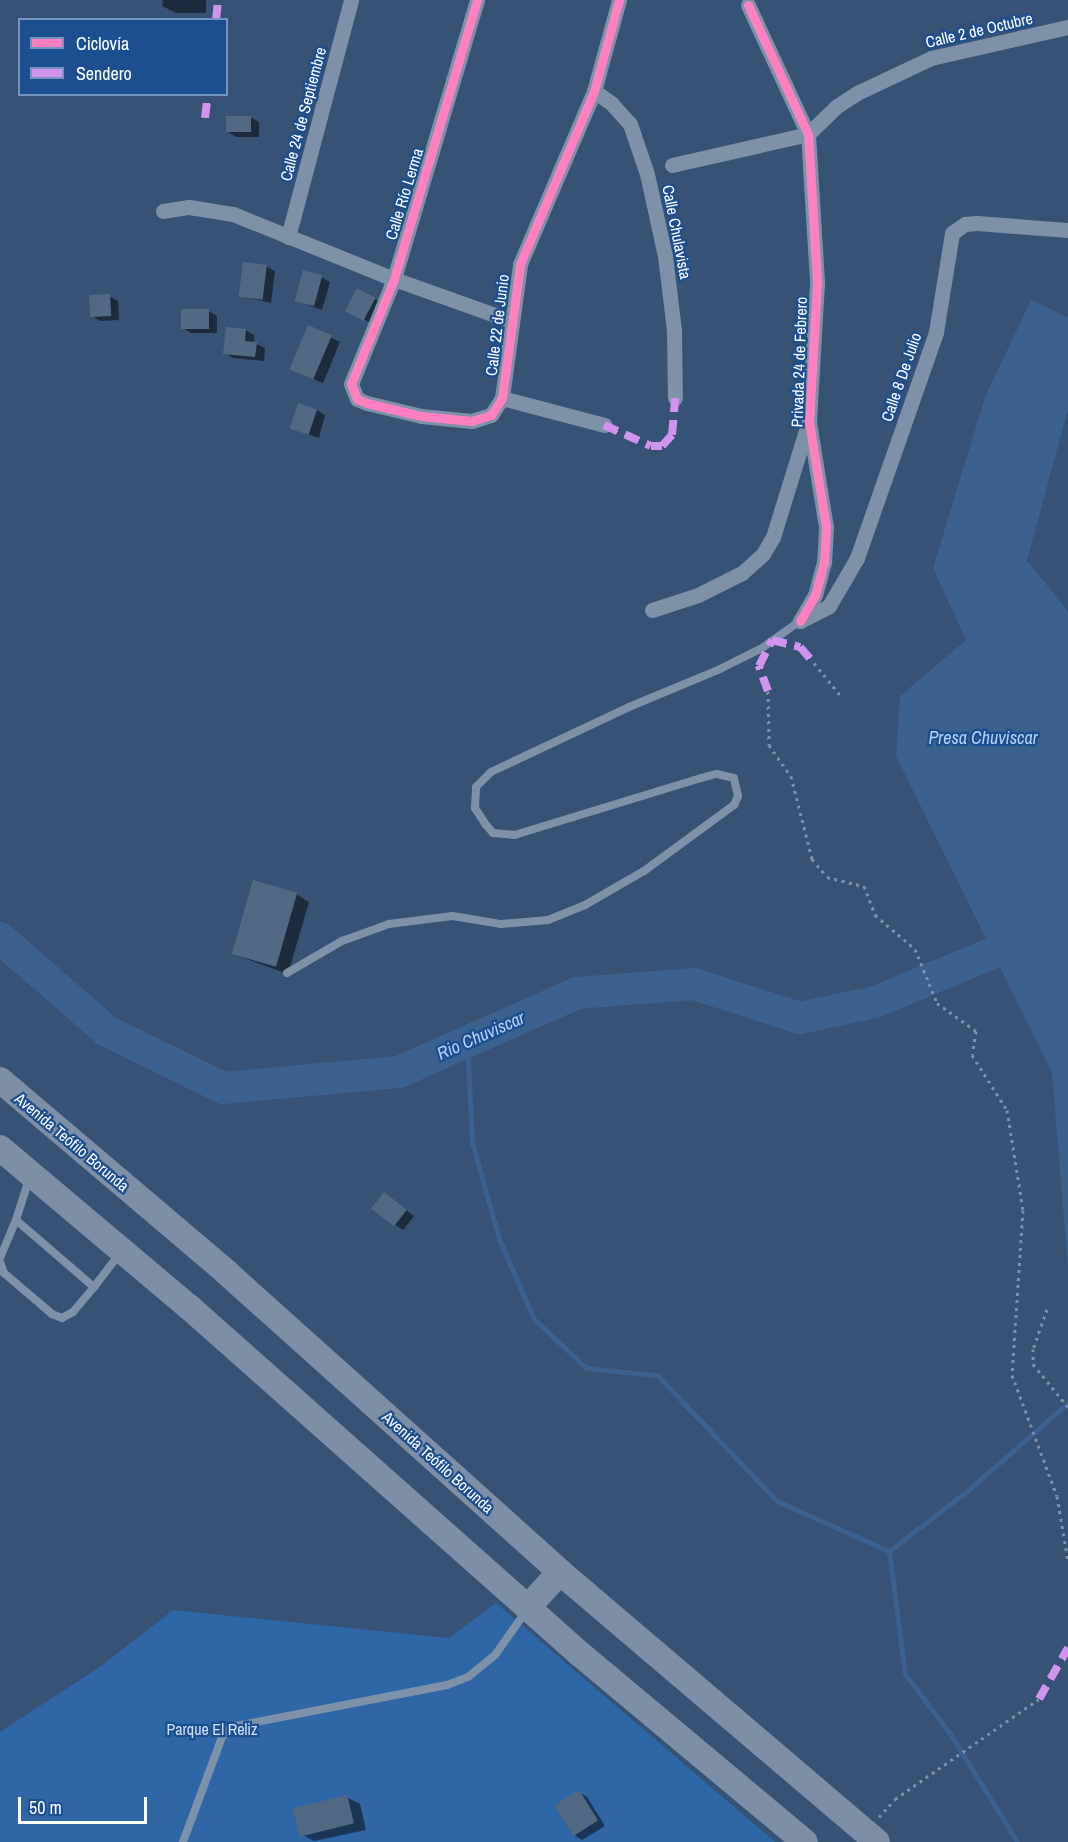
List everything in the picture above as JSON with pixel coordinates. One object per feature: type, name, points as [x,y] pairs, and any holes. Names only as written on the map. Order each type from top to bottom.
[{"type":"main road","name":"Avenida Teófilo Borunda","points":[[0,1080],[226,1272],[560,1572],[874,1833]]},
{"type":"main road","points":[[0,1148],[122,1250],[805,1842]]},
{"type":"main road","points":[[530,1606],[560,1572]]},
{"type":"street","name":"Calle 24 de Septiembre","points":[[288,237],[351,0]]},
{"type":"street","name":"Calle Río Lerma","points":[[352,393],[358,360],[394,279],[477,0]]},
{"type":"street","name":"Calle 22 de Junio","points":[[352,393],[367,403],[421,416],[472,421],[491,415],[502,398],[520,264],[594,91],[619,0]]},
{"type":"street","points":[[672,165],[807,134],[751,2]]},
{"type":"street","name":"Calle 2 de Octubre","points":[[807,134],[837,106],[857,93],[931,58],[1068,27]]},
{"type":"street","name":"Calle Chulavista","points":[[594,91],[611,103],[630,124],[647,174],[668,277],[674,330],[675,398]]},
{"type":"street","name":"Privada 24 de Febrero","points":[[800,621],[816,595],[824,562],[826,527],[809,422],[817,283],[807,134]]},
{"type":"street","points":[[163,211],[189,207],[233,214],[394,279],[512,321]]},
{"type":"street","name":"Calle 8 De Julio","points":[[800,621],[829,606],[857,558],[936,332],[952,233],[965,224],[977,223],[1068,230]]},
{"type":"street","points":[[502,398],[604,425]]},
{"type":"street","points":[[652,610],[698,595],[742,573],[763,554],[773,537],[809,422]]},
{"type":"lane","points":[[287,973],[342,941],[389,924],[453,916],[501,924],[548,920],[585,905],[644,871],[734,805],[738,796],[734,778],[716,774],[515,835],[494,833],[486,825],[475,808],[476,787],[491,772],[762,648],[800,621]]},
{"type":"lane","points":[[31,1174],[0,1260],[4,1272],[52,1314],[62,1318],[73,1312],[122,1250]]},
{"type":"lane","points":[[16,1220],[94,1287]]},
{"type":"lane","points":[[183,1842],[222,1737],[231,1727],[447,1685],[468,1677],[495,1655],[530,1606]]},
{"type":"path","points":[[814,663],[840,695]]},
{"type":"path","points":[[768,691],[769,746],[791,776],[812,859],[827,877],[864,886],[875,915],[915,949],[937,1003],[976,1031],[972,1055],[1007,1110],[1023,1210],[1012,1374],[1057,1496],[1068,1561]]},
{"type":"path","points":[[1047,1309],[1033,1349],[1033,1364],[1068,1407]]},
{"type":"path","points":[[874,1833],[895,1799],[1039,1699]]},
{"type":"green space","name":"Parque El Reliz","points":[[496,1603],[775,1842],[0,1842],[0,1732],[101,1666],[173,1610],[449,1638]]},
{"type":"water","name":"Presa Chuviscar","points":[[1031,300],[1068,317],[1068,409],[1027,561],[1068,611],[1068,1268],[1052,1073],[896,756],[900,696],[966,640],[933,568],[985,397]]},
{"type":"building","points":[[226,116],[251,116],[251,132],[226,132]]},
{"type":"building","points":[[243,262],[267,265],[263,300],[239,297]]},
{"type":"building","points":[[303,270],[322,275],[314,306],[295,301]]},
{"type":"building","points":[[357,288],[376,298],[363,321],[345,311]]},
{"type":"building","points":[[110,294],[111,316],[90,317],[89,295]]},
{"type":"building","points":[[181,309],[209,309],[209,329],[181,329]]},
{"type":"building","points":[[308,325],[332,335],[313,379],[289,369]]},
{"type":"building","points":[[226,327],[246,329],[245,341],[257,342],[255,357],[223,354]]},
{"type":"building","points":[[298,403],[317,409],[309,435],[290,429]]},
{"type":"building","points":[[253,880],[297,893],[276,967],[232,954]]},
{"type":"building","points":[[384,1192],[407,1210],[394,1226],[371,1209]]},
{"type":"building","points":[[579,1790],[598,1821],[573,1836],[554,1805]]},
{"type":"building","points":[[347,1795],[354,1823],[300,1837],[293,1809]]},
{"type":"waterway","name":"Rio Chuviscar","points":[[0,938],[107,1031],[223,1088],[399,1072],[577,993],[694,984],[800,1018],[875,1002],[993,953],[1068,907]]},
{"type":"waterway","points":[[467,1042],[472,1142],[499,1239],[534,1319],[586,1368],[657,1375],[777,1501],[889,1551],[967,1491],[1068,1403]]},
{"type":"waterway","points":[[889,1551],[905,1674],[951,1735],[1017,1842]]},
{"type":"marked path","points":[[216,18],[218,0]]},
{"type":"marked path","points":[[205,118],[208,96]]},
{"type":"marked path","points":[[604,425],[651,446],[662,446],[672,435],[675,398]]},
{"type":"marked path","points":[[768,691],[759,666],[772,640],[800,647],[814,663]]},
{"type":"marked path","points":[[1039,1699],[1068,1648]]},
{"type":"cycle path","points":[[477,0],[394,279],[351,384],[357,399],[367,403],[421,416],[472,421],[491,415],[502,398],[520,264],[594,91],[619,0]]},
{"type":"cycle path","points":[[748,5],[808,134],[817,283],[809,422],[826,527],[824,562],[815,595],[800,621]]}]
